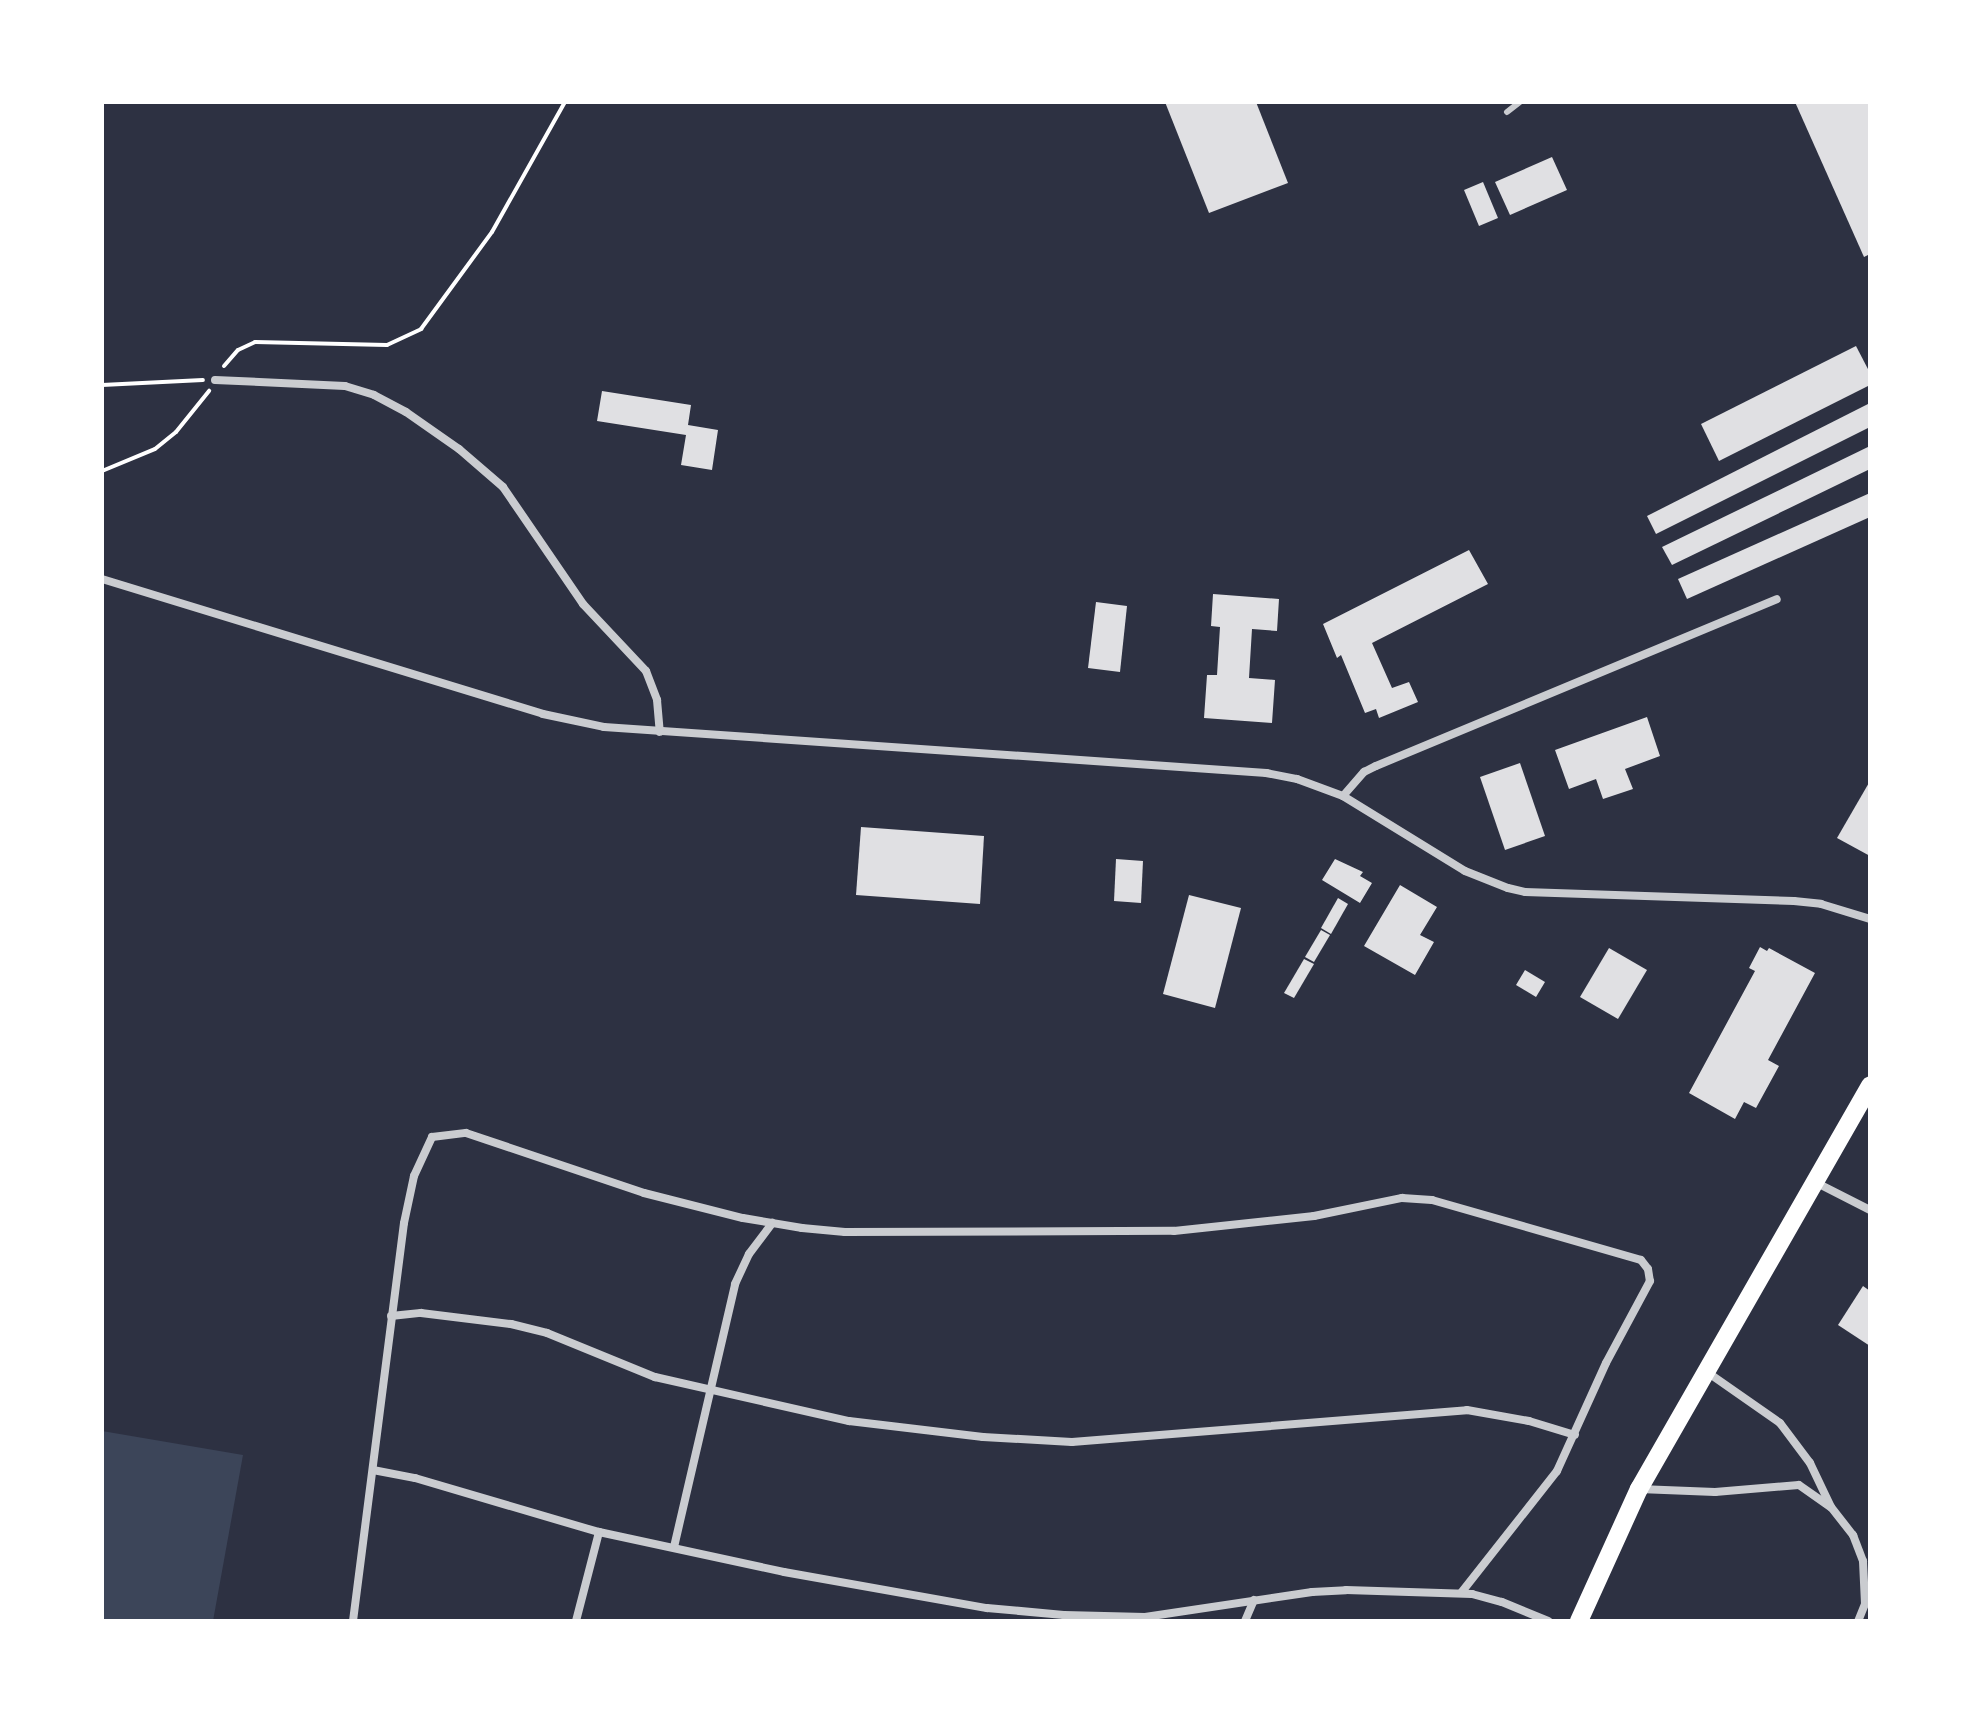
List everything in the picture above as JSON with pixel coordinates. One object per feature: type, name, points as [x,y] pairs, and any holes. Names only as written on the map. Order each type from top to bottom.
[{"type":"main road","points":[[1579,1621],[1639,1489],[1870,1085]]},
{"type":"street","points":[[215,380],[345,386],[374,395],[406,412],[459,449],[503,487],[583,604],[646,671],[653,684],[660,732]]},
{"type":"street","points":[[102,579],[543,714],[604,727],[1266,773],[1297,779],[1343,796],[1465,871],[1508,888],[1525,892],[1794,901],[1821,904],[1870,919]]},
{"type":"street","points":[[1343,796],[1364,772],[1376,766],[1777,599]]},
{"type":"street","points":[[353,1621],[391,1316],[414,1176],[432,1137],[466,1133],[644,1193],[772,1223],[845,1232],[1174,1231],[1300,1218],[1402,1198],[1432,1200],[1460,1207],[1629,1255],[1648,1269],[1650,1281],[1606,1363],[1575,1435],[1557,1471],[1534,1504],[1461,1593]]},
{"type":"street","points":[[1814,1182],[1870,1210]]},
{"type":"street","points":[[674,1547],[735,1284],[749,1254],[772,1223]]},
{"type":"street","points":[[391,1316],[421,1313],[511,1324],[547,1333],[655,1377],[879,1426],[1072,1442],[1467,1410],[1514,1417],[1575,1435]]},
{"type":"street","points":[[1705,1370],[1780,1423],[1810,1463],[1831,1507],[1853,1535],[1863,1561],[1865,1604],[1858,1621]]},
{"type":"street","points":[[373,1470],[415,1478],[599,1532],[839,1582],[1064,1618],[1173,1615],[1254,1600],[1346,1590],[1461,1593],[1502,1602],[1548,1621]]},
{"type":"street","points":[[1639,1489],[1715,1492],[1799,1485],[1831,1507]]},
{"type":"street","points":[[576,1621],[599,1532]]},
{"type":"street","points":[[1245,1621],[1254,1600]]},
{"type":"lane","points":[[1507,112],[1520,102]]},
{"type":"path","points":[[102,471],[145,455],[166,441],[205,397],[238,350],[255,342],[387,345],[421,329],[492,232],[565,102]]},
{"type":"path","points":[[102,385],[188,381]]},
{"type":"shaded area","points":[[102,1431],[243,1455],[213,1621],[102,1621]]},
{"type":"building","points":[[1165,102],[1256,102],[1288,183],[1209,213]]},
{"type":"building","points":[[1795,102],[1870,102],[1870,254],[1864,257]]},
{"type":"building","points":[[1552,157],[1567,190],[1510,215],[1495,182]]},
{"type":"building","points":[[1483,182],[1498,218],[1479,226],[1464,190]]},
{"type":"building","points":[[1856,346],[1870,373],[1870,385],[1719,461],[1701,424]]},
{"type":"building","points":[[602,391],[691,405],[688,425],[718,430],[712,470],[681,465],[686,435],[597,421]]},
{"type":"building","points":[[1870,403],[1870,427],[1656,534],[1647,516]]},
{"type":"building","points":[[1870,446],[1870,469],[1672,565],[1662,547]]},
{"type":"building","points":[[1870,493],[1870,517],[1687,599],[1678,579]]},
{"type":"building","points":[[1469,550],[1488,584],[1372,643],[1392,688],[1409,682],[1418,702],[1379,718],[1376,709],[1365,713],[1341,655],[1337,658],[1323,624]]},
{"type":"building","points":[[1213,594],[1279,599],[1277,631],[1252,629],[1249,678],[1275,680],[1272,723],[1204,718],[1207,675],[1217,675],[1220,627],[1211,626]]},
{"type":"building","points":[[1096,602],[1127,606],[1120,672],[1088,668]]},
{"type":"building","points":[[1647,717],[1660,756],[1625,769],[1633,789],[1603,799],[1596,779],[1569,789],[1555,750]]},
{"type":"building","points":[[1520,763],[1545,836],[1505,850],[1480,777]]},
{"type":"building","points":[[1870,781],[1870,856],[1837,838]]},
{"type":"building","points":[[861,827],[984,836],[980,904],[856,895]]},
{"type":"building","points":[[1116,859],[1143,861],[1141,903],[1114,901]]},
{"type":"building","points":[[1335,859],[1363,872],[1360,876],[1372,883],[1360,903],[1322,880]]},
{"type":"building","points":[[1400,885],[1437,907],[1420,935],[1434,942],[1415,975],[1364,946]]},
{"type":"building","points":[[1189,895],[1241,908],[1215,1008],[1163,994]]},
{"type":"building","points":[[1338,898],[1348,904],[1331,934],[1321,928]]},
{"type":"building","points":[[1321,930],[1330,935],[1314,962],[1305,957]]},
{"type":"building","points":[[1760,947],[1767,951],[1769,948],[1815,973],[1768,1060],[1779,1066],[1756,1108],[1744,1102],[1735,1119],[1689,1093],[1755,971],[1749,968]]},
{"type":"building","points":[[1609,948],[1647,970],[1618,1019],[1580,997]]},
{"type":"building","points":[[1304,959],[1314,964],[1294,998],[1284,993]]},
{"type":"building","points":[[1525,970],[1545,982],[1536,997],[1516,985]]},
{"type":"building","points":[[1863,1286],[1870,1291],[1870,1346],[1838,1325]]}]
